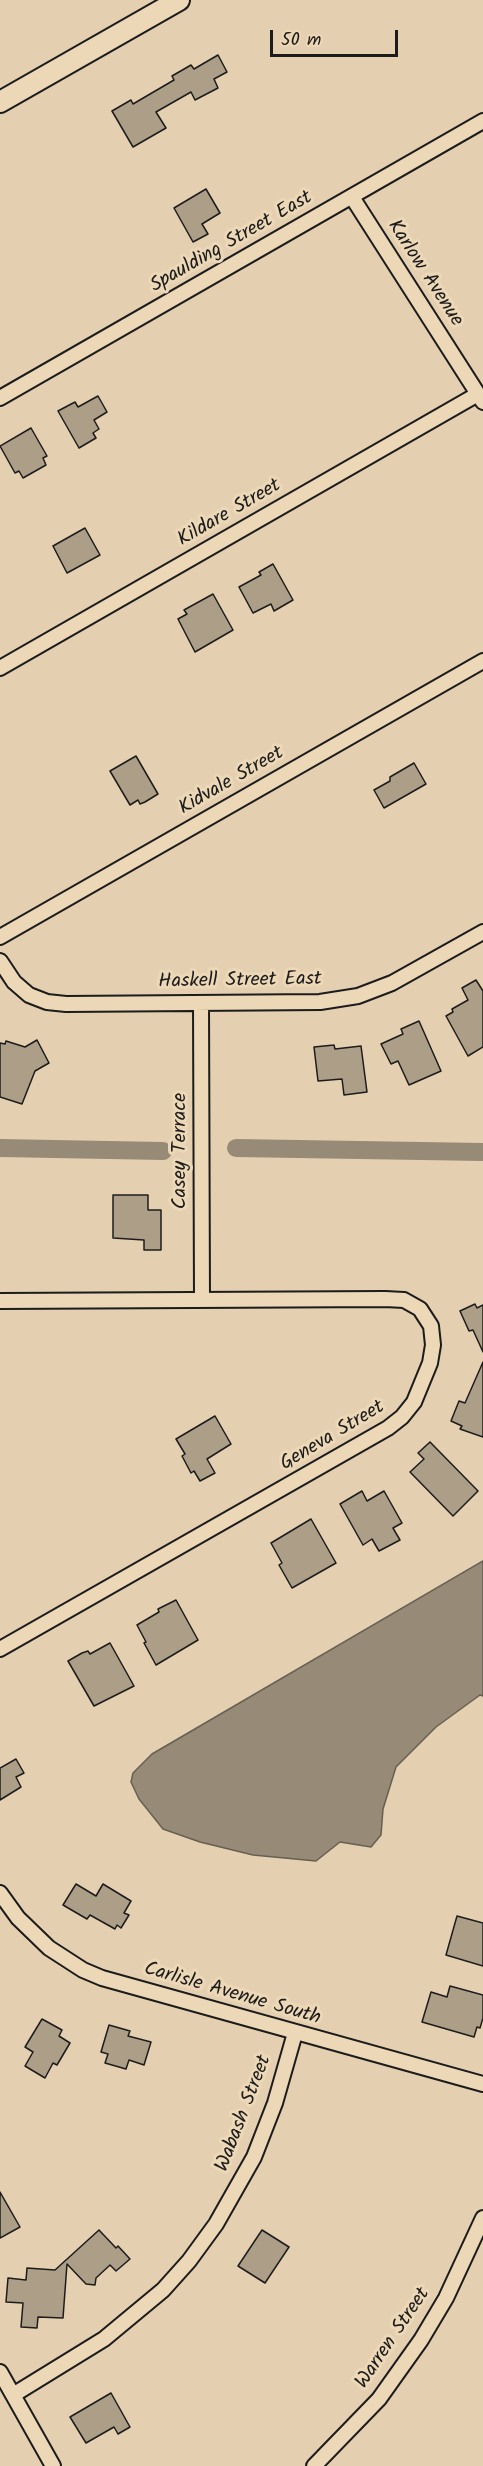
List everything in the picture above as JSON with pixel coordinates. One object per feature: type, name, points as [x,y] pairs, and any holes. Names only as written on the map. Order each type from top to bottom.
[{"type":"street","points":[[0,102],[180,0]]},
{"type":"street","name":"Spaulding Street East","points":[[0,398],[483,121]]},
{"type":"street","name":"Karlow Avenue","points":[[352,197],[480,398]]},
{"type":"street","name":"Kildare Street","points":[[0,668],[480,398]]},
{"type":"street","name":"Kidvale Street","points":[[0,937],[483,661]]},
{"type":"street","name":"Haskell Street East","points":[[0,961],[15,982],[29,995],[47,1002],[66,1004],[320,1002],[358,996],[392,983],[483,933]]},
{"type":"street","name":"Casey Terrace","points":[[201,1003],[202,1300]]},
{"type":"street","name":"Geneva Street","points":[[0,1301],[404,1300],[420,1309],[431,1326],[433,1346],[414,1402],[402,1417],[388,1428],[0,1649]]},
{"type":"street","name":"Carlisle Avenue South","points":[[0,1893],[33,1935],[65,1960],[83,1970],[147,1992],[483,2084]]},
{"type":"street","name":"Wabash Street","points":[[13,2395],[104,2339],[148,2303],[189,2261],[216,2224],[254,2157],[275,2103],[295,2033]]},
{"type":"street","name":"Warren Street","points":[[314,2466],[379,2399],[420,2340],[446,2298],[483,2218]]},
{"type":"street","points":[[0,2372],[53,2466]]},
{"type":"shaded area","points":[[483,1561],[483,1696],[480,1695],[436,1727],[396,1767],[383,1809],[381,1835],[371,1847],[340,1842],[316,1861],[253,1855],[200,1842],[163,1829],[139,1799],[131,1782],[133,1773],[152,1754]]},
{"type":"building","points":[[218,55],[227,72],[214,79],[218,88],[195,100],[191,92],[156,112],[166,128],[133,147],[112,111],[131,100],[133,104],[174,80],[172,76],[191,65],[194,69]]},
{"type":"building","points":[[206,189],[220,213],[202,224],[208,234],[193,242],[174,208]]},
{"type":"building","points":[[98,396],[107,412],[94,420],[99,429],[93,433],[96,438],[79,448],[58,411],[75,402],[78,407]]},
{"type":"building","points":[[31,428],[47,456],[43,458],[46,465],[23,478],[19,471],[15,473],[0,446]]},
{"type":"building","points":[[85,528],[100,555],[67,573],[53,546]]},
{"type":"building","points":[[273,564],[293,600],[274,611],[271,604],[253,613],[239,587],[261,575],[259,572]]},
{"type":"building","points":[[213,594],[233,630],[195,652],[178,619],[187,614],[184,610]]},
{"type":"building","points":[[136,756],[158,794],[140,804],[138,800],[130,805],[110,771]]},
{"type":"building","points":[[414,763],[426,784],[384,808],[374,790],[390,781],[390,777]]},
{"type":"building","points":[[476,980],[483,991],[483,1047],[468,1056],[446,1016],[453,1012],[452,1009],[468,1000],[462,988]]},
{"type":"building","points":[[419,1021],[441,1071],[409,1085],[398,1061],[391,1064],[381,1044],[403,1034],[401,1029]]},
{"type":"building","points":[[37,1040],[49,1063],[35,1071],[22,1104],[0,1097],[0,1043],[5,1044],[6,1041],[25,1047]]},
{"type":"building","points":[[334,1045],[335,1049],[361,1046],[367,1092],[344,1095],[342,1079],[318,1081],[314,1047]]},
{"type":"building","points":[[113,1195],[148,1195],[148,1210],[161,1210],[161,1250],[144,1250],[144,1240],[113,1238]]},
{"type":"building","points":[[475,1304],[477,1308],[483,1305],[483,1352],[473,1330],[469,1331],[460,1311]]},
{"type":"building","points":[[483,1362],[483,1437],[460,1429],[462,1426],[451,1421],[459,1401],[465,1403]]},
{"type":"building","points":[[215,1416],[231,1444],[207,1459],[215,1473],[200,1481],[194,1471],[191,1473],[182,1456],[185,1454],[176,1439]]},
{"type":"building","points":[[430,1442],[478,1491],[453,1516],[410,1472],[424,1459],[418,1453]]},
{"type":"building","points":[[362,1491],[367,1501],[384,1491],[402,1523],[393,1528],[400,1540],[379,1551],[372,1539],[363,1545],[340,1504]]},
{"type":"building","points":[[311,1519],[336,1563],[292,1588],[279,1565],[282,1563],[271,1543]]},
{"type":"building","points":[[176,1600],[198,1640],[156,1665],[137,1625],[159,1612],[158,1609]]},
{"type":"building","points":[[110,1643],[134,1686],[94,1706],[68,1661],[88,1651],[90,1654]]},
{"type":"building","points":[[16,1759],[24,1773],[16,1777],[21,1787],[0,1800],[0,1768]]},
{"type":"building","points":[[76,1884],[96,1896],[103,1884],[131,1901],[124,1913],[129,1915],[121,1928],[117,1925],[115,1929],[90,1915],[87,1919],[63,1905]]},
{"type":"building","points":[[457,1916],[483,1923],[483,1966],[446,1955]]},
{"type":"building","points":[[450,1986],[483,1995],[483,2018],[474,2037],[422,2022],[431,1992],[447,1997]]},
{"type":"building","points":[[42,2019],[62,2030],[59,2036],[70,2043],[57,2065],[53,2063],[45,2078],[25,2066],[33,2052],[25,2047]]},
{"type":"building","points":[[109,2025],[130,2031],[128,2036],[151,2042],[144,2065],[129,2060],[126,2069],[105,2063],[108,2054],[101,2052]]},
{"type":"building","points":[[0,2192],[20,2227],[0,2238]]},
{"type":"building","points":[[99,2230],[130,2259],[116,2271],[110,2265],[96,2278],[95,2285],[86,2284],[67,2264],[63,2318],[38,2317],[37,2328],[21,2327],[23,2303],[6,2302],[8,2278],[26,2280],[27,2268],[55,2270]]},
{"type":"building","points":[[262,2230],[289,2247],[265,2283],[238,2266]]},
{"type":"building","points":[[111,2393],[130,2427],[118,2434],[114,2427],[86,2443],[70,2417]]},
{"type":"waterway","points":[[0,1148],[163,1151]]},
{"type":"waterway","points":[[236,1148],[483,1152]]}]
